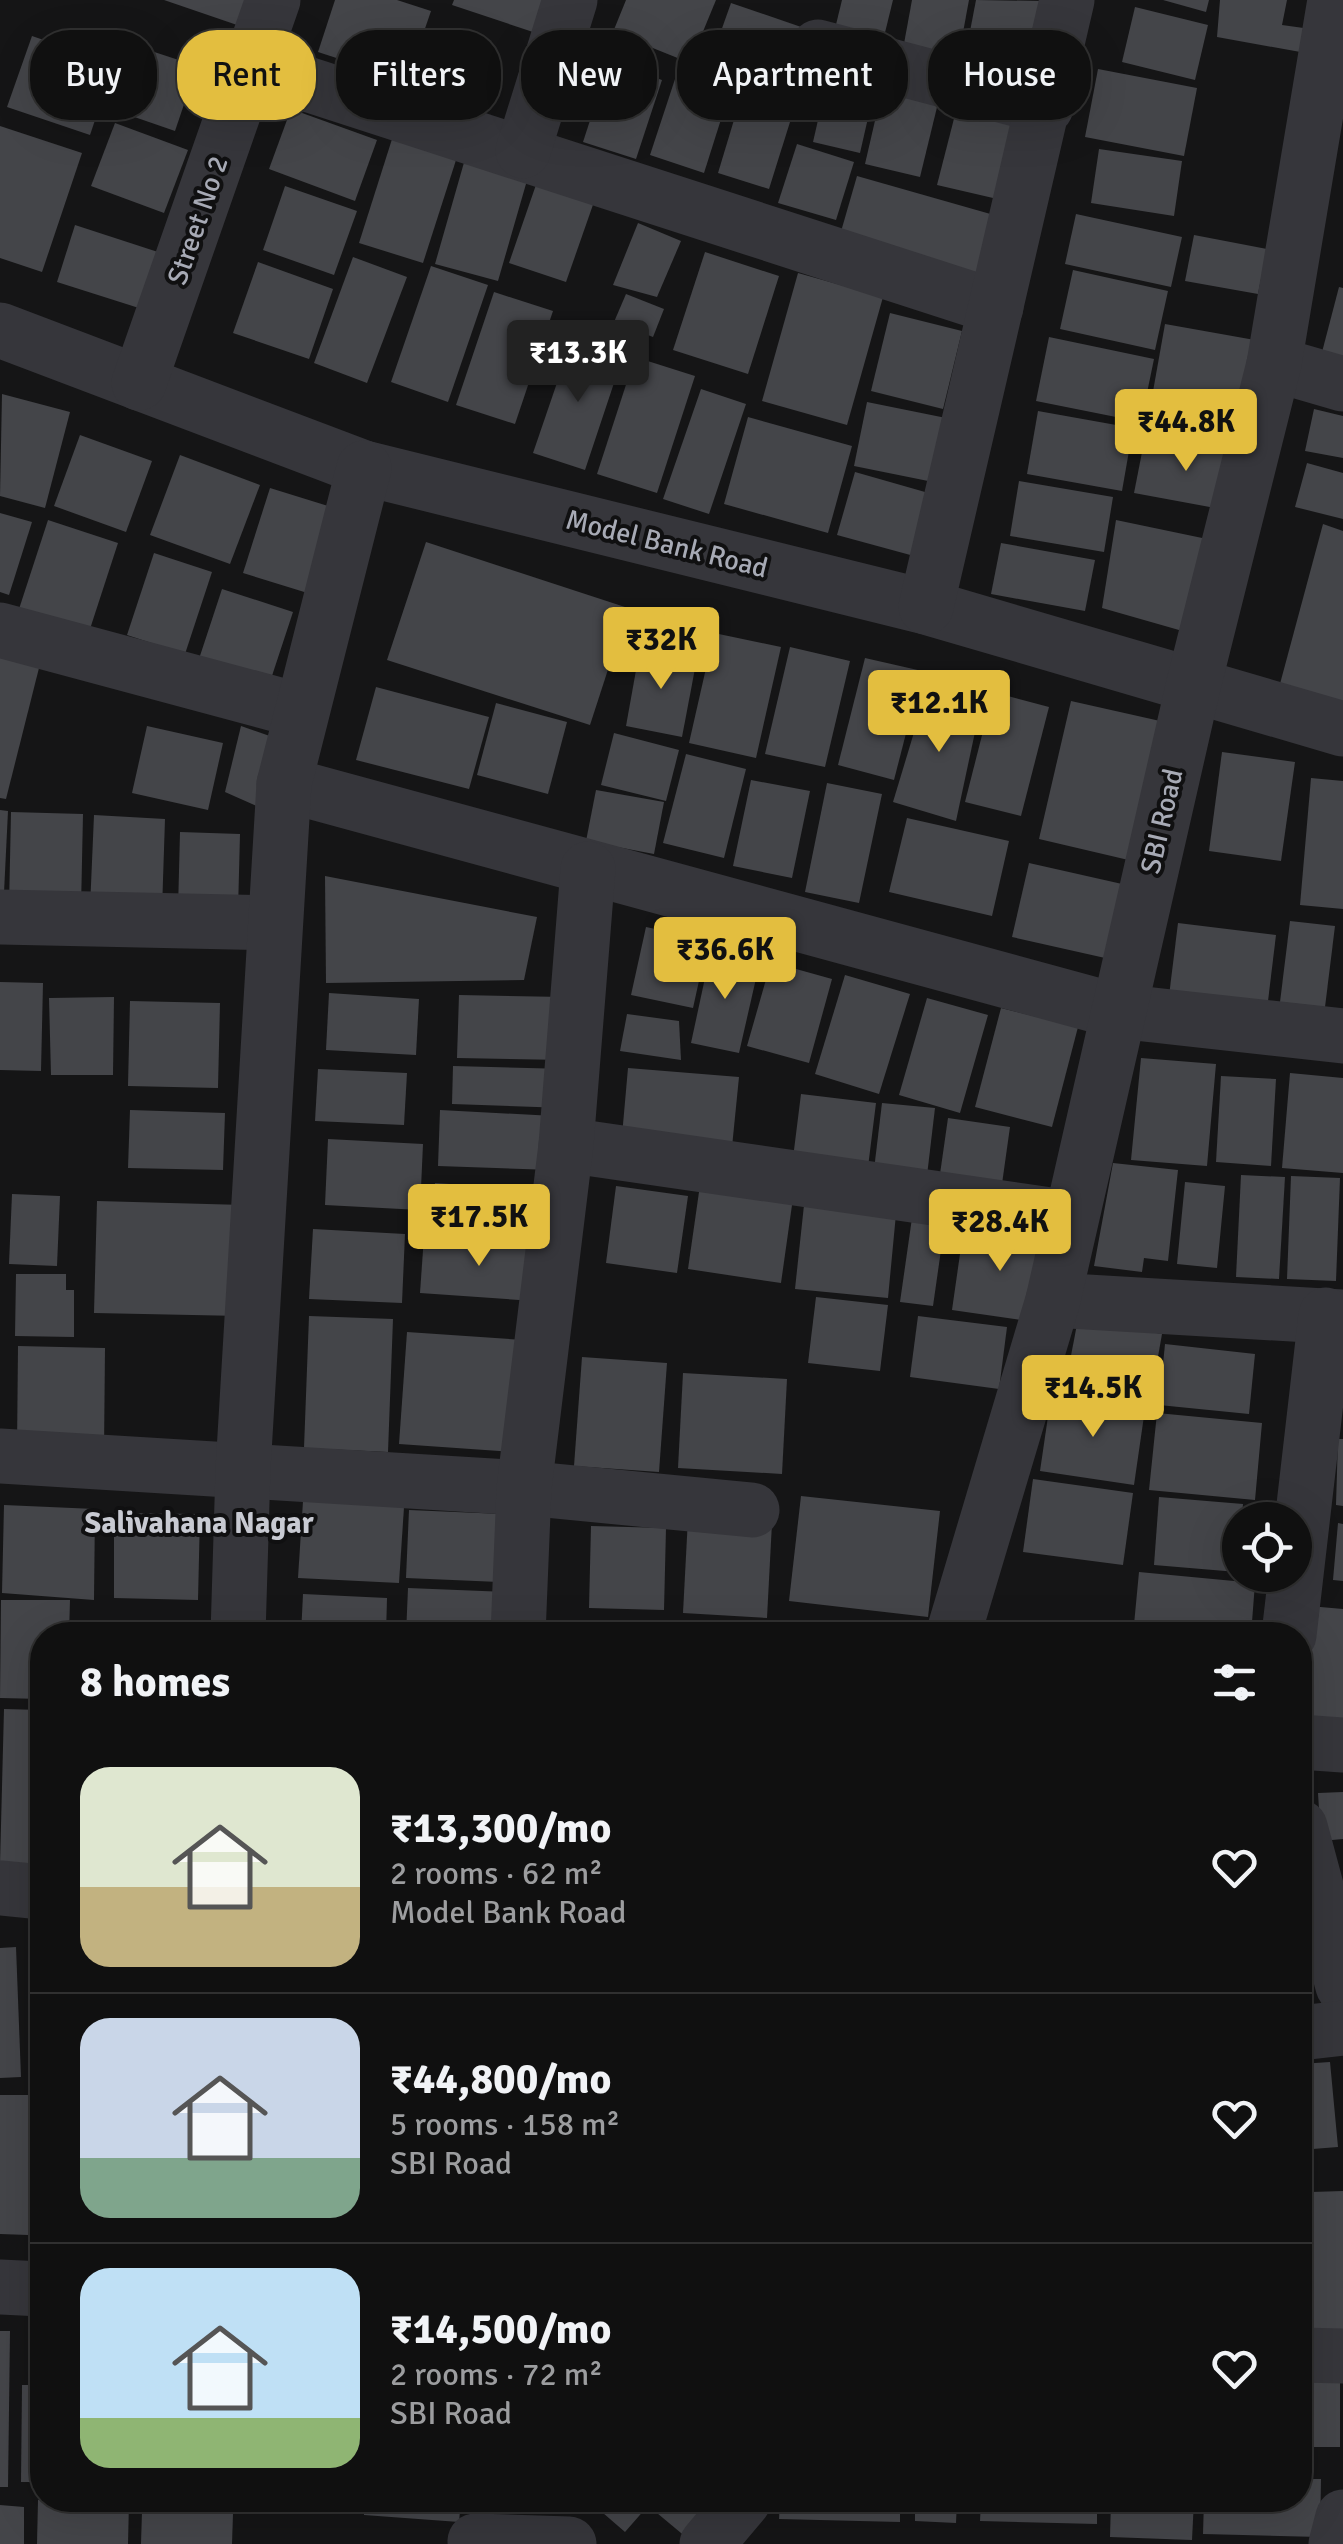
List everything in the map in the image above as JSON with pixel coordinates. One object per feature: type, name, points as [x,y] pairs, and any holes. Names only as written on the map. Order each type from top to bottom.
[{"type":"street","name":"Street No 2","points":[[262,30],[272,0]]},
{"type":"street","points":[[524,151],[570,0]]},
{"type":"street","points":[[1062,30],[1068,0]]},
{"type":"street","name":"SBI Road","points":[[957,1622],[1052,1300],[1193,687],[1274,364],[1330,100],[1335,0]]},
{"type":"street","points":[[316,86],[996,307]]},
{"type":"street","name":"Street No 2","points":[[139,383],[232,120]]},
{"type":"street","points":[[926,607],[1043,120]]},
{"type":"street","name":"Model Bank Road","points":[[0,330],[364,468],[926,607],[1343,729]]},
{"type":"street","points":[[1274,364],[1343,384]]},
{"type":"street","points":[[238,1622],[243,1469],[284,784],[364,468]]},
{"type":"street","points":[[0,630],[301,711]]},
{"type":"street","points":[[284,784],[1117,1011],[1343,1036]]},
{"type":"street","points":[[519,1622],[524,1488],[566,1145],[588,869]]},
{"type":"street","points":[[0,918],[275,923]]},
{"type":"street","points":[[566,1145],[1071,1218]]},
{"type":"street","points":[[1052,1300],[1334,1316],[1291,1622]]},
{"type":"street","points":[[0,1456],[524,1488],[752,1510]]},
{"type":"street","points":[[1312,1743],[1343,1745]]},
{"type":"street","points":[[1312,1872],[1343,1986]]},
{"type":"street","points":[[0,1888],[30,1891]]},
{"type":"street","points":[[1312,2032],[1343,2028]]},
{"type":"street","points":[[0,2287],[30,2288]]},
{"type":"street","points":[[1312,2355],[1343,2356]]},
{"type":"street","points":[[707,2544],[734,2512]]},
{"type":"street","points":[[1336,2544],[1343,2517]]},
{"type":"street","points":[[484,2528],[568,2544]]},
{"type":"building","points":[[164,0],[248,0],[240,26]]},
{"type":"building","points":[[335,0],[397,0],[431,11],[424,30],[336,30],[336,58],[318,52]]},
{"type":"building","points":[[454,0],[550,0],[540,30],[527,30],[452,5]]},
{"type":"building","points":[[626,0],[716,0],[704,30],[677,30],[677,58],[657,50],[657,30],[614,30]]},
{"type":"building","points":[[842,0],[893,0],[886,30],[835,30]]},
{"type":"building","points":[[912,0],[969,0],[963,30],[928,30],[928,65],[908,61],[906,30]]},
{"type":"building","points":[[976,0],[1043,1],[1037,30],[970,30]]},
{"type":"building","points":[[1163,0],[1209,0],[1206,12]]},
{"type":"building","points":[[1220,0],[1287,0],[1282,25],[1318,30],[1317,55],[1217,37]]},
{"type":"building","points":[[731,3],[807,29],[807,30],[721,30]]},
{"type":"building","points":[[1135,7],[1208,25],[1195,80],[1122,62]]},
{"type":"building","points":[[30,42],[30,115],[7,107]]},
{"type":"building","points":[[157,53],[177,59],[179,120],[175,131],[143,120],[157,120]]},
{"type":"building","points":[[1098,69],[1197,88],[1184,156],[1085,137]]},
{"type":"building","points":[[676,76],[677,120],[721,120],[704,173],[650,155]]},
{"type":"building","points":[[908,92],[928,96],[928,120],[934,120],[920,177],[865,164],[875,120],[908,120]]},
{"type":"building","points":[[316,118],[377,140],[355,201],[269,169],[287,120]]},
{"type":"building","points":[[46,120],[95,120],[90,135]]},
{"type":"building","points":[[590,120],[649,120],[636,159],[583,142]]},
{"type":"building","points":[[734,120],[791,120],[769,189],[718,173]]},
{"type":"building","points":[[818,120],[868,120],[860,153],[813,142]]},
{"type":"building","points":[[954,120],[1026,120],[1006,201],[937,185]]},
{"type":"building","points":[[115,123],[188,150],[164,213],[91,186]]},
{"type":"building","points":[[0,126],[82,153],[42,272],[0,258]]},
{"type":"building","points":[[393,136],[457,157],[423,263],[359,243]]},
{"type":"building","points":[[797,144],[854,162],[836,220],[778,203]]},
{"type":"building","points":[[1099,149],[1182,161],[1174,216],[1091,203]]},
{"type":"building","points":[[465,159],[528,177],[498,281],[435,264]]},
{"type":"building","points":[[857,176],[1001,217],[984,276],[840,235]]},
{"type":"building","points":[[538,179],[595,199],[566,282],[509,263]]},
{"type":"building","points":[[285,186],[357,211],[334,275],[263,250]]},
{"type":"building","points":[[1076,214],[1182,237],[1171,287],[1065,264]]},
{"type":"building","points":[[638,223],[681,241],[657,297],[613,285]]},
{"type":"building","points":[[75,225],[161,253],[142,309],[57,282]]},
{"type":"building","points":[[1194,235],[1267,249],[1258,294],[1185,281]]},
{"type":"building","points":[[705,252],[779,276],[748,374],[673,350]]},
{"type":"building","points":[[353,257],[407,277],[367,383],[314,363]]},
{"type":"building","points":[[258,262],[333,289],[309,359],[233,333]]},
{"type":"building","points":[[431,266],[488,285],[448,402],[391,382]]},
{"type":"building","points":[[1073,270],[1168,291],[1155,350],[1060,329]]},
{"type":"building","points":[[798,273],[883,297],[847,425],[762,401]]},
{"type":"building","points":[[1339,287],[1343,288],[1343,361],[1321,356]]},
{"type":"building","points":[[494,292],[553,311],[515,424],[456,405]]},
{"type":"building","points":[[626,294],[664,309],[653,337],[614,322]]},
{"type":"building","points":[[890,313],[962,331],[943,409],[871,391]]},
{"type":"building","points":[[1165,324],[1266,342],[1247,443],[1147,425]]},
{"type":"building","points":[[1049,337],[1154,359],[1141,422],[1036,401]]},
{"type":"building","points":[[572,339],[623,356],[585,470],[533,453]]},
{"type":"building","points":[[635,357],[695,376],[657,493],[597,474]]},
{"type":"building","points":[[701,389],[746,404],[709,514],[663,499]]},
{"type":"building","points":[[2,394],[70,412],[45,508],[0,496]]},
{"type":"building","points":[[867,402],[951,419],[938,483],[854,466]]},
{"type":"building","points":[[1314,409],[1343,416],[1343,458],[1305,451]]},
{"type":"building","points":[[1038,411],[1133,428],[1122,491],[1027,474]]},
{"type":"building","points":[[748,417],[852,446],[828,533],[724,504]]},
{"type":"building","points":[[80,435],[152,461],[126,532],[54,506]]},
{"type":"building","points":[[1145,437],[1237,454],[1226,510],[1134,493]]},
{"type":"building","points":[[180,455],[260,485],[230,564],[150,535]]},
{"type":"building","points":[[1307,463],[1343,473],[1343,519],[1295,507]]},
{"type":"building","points":[[855,472],[932,494],[914,556],[837,535]]},
{"type":"building","points":[[1019,481],[1113,497],[1104,552],[1010,536]]},
{"type":"building","points":[[270,488],[341,510],[314,595],[243,573]]},
{"type":"building","points":[[0,513],[32,522],[9,595],[0,592]]},
{"type":"building","points":[[48,520],[118,543],[89,632],[19,609]]},
{"type":"building","points":[[1116,520],[1207,539],[1186,632],[1102,608]]},
{"type":"building","points":[[1323,524],[1343,531],[1343,714],[1277,695]]},
{"type":"building","points":[[426,542],[628,608],[590,725],[387,660]]},
{"type":"building","points":[[1001,543],[1095,560],[1085,611],[991,594]]},
{"type":"building","points":[[154,553],[212,572],[185,654],[127,635]]},
{"type":"building","points":[[222,589],[293,612],[267,691],[196,668]]},
{"type":"building","points":[[714,633],[781,647],[756,758],[689,743]]},
{"type":"building","points":[[790,647],[850,661],[825,767],[765,754]]},
{"type":"building","points":[[640,648],[697,658],[682,737],[626,726]]},
{"type":"building","points":[[0,650],[41,660],[6,799],[0,798]]},
{"type":"building","points":[[865,658],[922,671],[894,780],[838,765]]},
{"type":"building","points":[[928,686],[981,704],[956,821],[893,802]]},
{"type":"building","points":[[376,687],[489,717],[469,789],[356,760]]},
{"type":"building","points":[[993,692],[1049,707],[1021,816],[965,802]]},
{"type":"building","points":[[1071,701],[1169,723],[1137,862],[1039,839]]},
{"type":"building","points":[[496,703],[567,722],[548,794],[477,775]]},
{"type":"building","points":[[147,726],[223,743],[208,810],[132,793]]},
{"type":"building","points":[[241,726],[284,741],[261,808],[225,792]]},
{"type":"building","points":[[614,733],[679,750],[666,801],[601,785]]},
{"type":"building","points":[[1222,752],[1295,762],[1281,861],[1209,851]]},
{"type":"building","points":[[686,754],[746,769],[724,858],[663,843]]},
{"type":"building","points":[[1311,778],[1343,781],[1343,909],[1300,905]]},
{"type":"building","points":[[751,780],[810,791],[792,878],[733,866]]},
{"type":"building","points":[[827,783],[882,794],[859,903],[805,892]]},
{"type":"building","points":[[596,790],[664,802],[654,854],[586,841]]},
{"type":"building","points":[[0,810],[8,811],[3,913],[0,913]]},
{"type":"building","points":[[11,812],[83,814],[81,908],[9,907]]},
{"type":"building","points":[[94,815],[165,819],[162,910],[90,908]]},
{"type":"building","points":[[907,818],[1009,841],[992,916],[889,892]]},
{"type":"building","points":[[180,832],[240,834],[238,911],[178,910]]},
{"type":"building","points":[[1029,863],[1131,886],[1114,960],[1012,937]]},
{"type":"building","points":[[325,876],[537,917],[524,980],[326,983]]},
{"type":"building","points":[[1290,921],[1335,926],[1325,1007],[1280,1002]]},
{"type":"building","points":[[1178,923],[1276,935],[1268,1001],[1168,1004]]},
{"type":"building","points":[[646,927],[708,940],[693,1008],[631,995]]},
{"type":"building","points":[[711,950],[760,961],[739,1053],[691,1043]]},
{"type":"building","points":[[771,962],[832,979],[809,1063],[747,1046]]},
{"type":"building","points":[[845,975],[910,994],[879,1094],[815,1074]]},
{"type":"building","points":[[0,982],[43,983],[41,1071],[0,1070]]},
{"type":"building","points":[[329,993],[419,999],[416,1055],[326,1050]]},
{"type":"building","points":[[459,995],[565,997],[564,1060],[457,1058]]},
{"type":"building","points":[[114,997],[113,1075],[51,1075],[49,998]]},
{"type":"building","points":[[927,998],[988,1015],[960,1113],[899,1095]]},
{"type":"building","points":[[130,1001],[220,1003],[218,1088],[128,1086]]},
{"type":"building","points":[[1001,1008],[1078,1027],[1052,1127],[975,1107]]},
{"type":"building","points":[[627,1014],[679,1021],[681,1060],[620,1051]]},
{"type":"building","points":[[1141,1058],[1216,1064],[1207,1166],[1131,1160]]},
{"type":"building","points":[[453,1066],[567,1069],[565,1108],[452,1104]]},
{"type":"building","points":[[628,1068],[739,1077],[731,1157],[621,1147]]},
{"type":"building","points":[[318,1069],[407,1073],[404,1125],[315,1121]]},
{"type":"building","points":[[1290,1073],[1343,1078],[1343,1173],[1282,1168]]},
{"type":"building","points":[[1221,1076],[1276,1079],[1271,1166],[1216,1162]]},
{"type":"building","points":[[801,1094],[876,1103],[867,1175],[792,1166]]},
{"type":"building","points":[[882,1103],[935,1108],[926,1184],[873,1178]]},
{"type":"building","points":[[130,1110],[225,1113],[223,1170],[128,1168]]},
{"type":"building","points":[[440,1110],[554,1116],[552,1170],[438,1166]]},
{"type":"building","points":[[948,1118],[1010,1127],[1000,1198],[938,1188]]},
{"type":"building","points":[[328,1139],[423,1144],[420,1210],[325,1205]]},
{"type":"building","points":[[1113,1163],[1178,1170],[1168,1261],[1144,1258],[1142,1272],[1094,1266]]},
{"type":"building","points":[[1241,1175],[1285,1177],[1279,1279],[1236,1277]]},
{"type":"building","points":[[1291,1176],[1340,1178],[1336,1281],[1287,1279]]},
{"type":"building","points":[[1185,1182],[1225,1186],[1217,1268],[1177,1264]]},
{"type":"building","points":[[435,1183],[538,1190],[535,1229],[432,1222]]},
{"type":"building","points":[[700,1185],[793,1198],[781,1283],[688,1269]]},
{"type":"building","points":[[616,1186],[688,1196],[677,1273],[606,1263]]},
{"type":"building","points":[[12,1194],[60,1196],[57,1266],[9,1264]]},
{"type":"building","points":[[97,1201],[244,1205],[241,1316],[94,1313]]},
{"type":"building","points":[[804,1205],[896,1214],[888,1298],[795,1289]]},
{"type":"building","points":[[912,1218],[945,1222],[933,1306],[900,1302]]},
{"type":"building","points":[[964,1226],[1049,1238],[1036,1322],[952,1310]]},
{"type":"building","points":[[313,1229],[405,1234],[402,1303],[309,1299]]},
{"type":"building","points":[[424,1236],[538,1245],[534,1301],[420,1293]]},
{"type":"building","points":[[16,1274],[66,1274],[66,1290],[74,1290],[74,1337],[15,1336]]},
{"type":"building","points":[[816,1297],[888,1305],[880,1371],[808,1363]]},
{"type":"building","points":[[309,1316],[393,1319],[388,1452],[304,1448]]},
{"type":"building","points":[[918,1316],[1007,1327],[999,1389],[910,1377]]},
{"type":"building","points":[[1078,1319],[1162,1334],[1150,1402],[1065,1387]]},
{"type":"building","points":[[407,1332],[523,1340],[515,1452],[399,1444]]},
{"type":"building","points":[[1165,1344],[1255,1354],[1249,1414],[1159,1405]]},
{"type":"building","points":[[18,1346],[105,1348],[104,1450],[17,1449]]},
{"type":"building","points":[[582,1357],[667,1363],[659,1472],[574,1466]]},
{"type":"building","points":[[683,1373],[787,1379],[782,1474],[678,1468]]},
{"type":"building","points":[[1051,1396],[1145,1409],[1134,1485],[1040,1471]]},
{"type":"building","points":[[1157,1413],[1262,1423],[1255,1500],[1149,1490]]},
{"type":"building","points":[[1338,1439],[1343,1439],[1343,1506],[1336,1505]]},
{"type":"building","points":[[1033,1479],[1133,1493],[1123,1565],[1023,1552]]},
{"type":"building","points":[[801,1496],[940,1511],[928,1617],[789,1601]]},
{"type":"building","points":[[1159,1497],[1222,1502],[1222,1571],[1154,1565]]},
{"type":"building","points":[[303,1501],[404,1507],[399,1583],[298,1578]]},
{"type":"building","points":[[4,1505],[95,1509],[94,1600],[2,1593]]},
{"type":"building","points":[[409,1510],[502,1514],[499,1582],[406,1578]]},
{"type":"building","points":[[114,1513],[200,1514],[198,1600],[114,1598]]},
{"type":"building","points":[[688,1518],[772,1523],[767,1618],[683,1613]]},
{"type":"building","points":[[1338,1523],[1343,1524],[1343,1581],[1333,1580]]},
{"type":"building","points":[[591,1526],[666,1528],[664,1610],[589,1608]]},
{"type":"building","points":[[1139,1572],[1222,1580],[1222,1592],[1254,1592],[1252,1622],[1134,1622]]},
{"type":"building","points":[[408,1588],[507,1592],[506,1622],[407,1622]]},
{"type":"building","points":[[303,1594],[387,1598],[386,1622],[302,1622]]},
{"type":"building","points":[[1,1600],[70,1600],[69,1622],[30,1622],[30,1699],[0,1698]]},
{"type":"building","points":[[1298,1605],[1343,1609],[1343,1722],[1312,1719],[1312,1622],[1298,1622]]},
{"type":"building","points":[[647,1620],[694,1620],[694,1622]]},
{"type":"building","points":[[4,1709],[30,1710],[30,1865],[0,1864]]},
{"type":"building","points":[[1343,1792],[1343,1839],[1321,1841],[1318,1793]]},
{"type":"building","points":[[16,1947],[21,2077],[0,2078],[0,1948]]},
{"type":"building","points":[[1330,2062],[1338,2147],[1312,2149],[1312,2063]]},
{"type":"building","points":[[0,2095],[29,2095],[28,2235],[0,2234]]},
{"type":"building","points":[[1343,2191],[1343,2330],[1313,2330],[1312,2192]]},
{"type":"building","points":[[0,2331],[10,2331],[8,2487],[0,2487]]},
{"type":"building","points":[[1312,2377],[1340,2377],[1340,2447],[1312,2447]]},
{"type":"building","points":[[22,2385],[30,2385],[30,2482],[21,2482]]},
{"type":"building","points":[[1312,2479],[1321,2479],[1320,2537],[1203,2534],[1204,2512],[1312,2512]]},
{"type":"building","points":[[0,2505],[24,2507],[24,2544],[0,2544]]},
{"type":"building","points":[[38,2512],[129,2512],[128,2544],[37,2544]]},
{"type":"building","points":[[142,2512],[233,2514],[232,2544],[141,2544]]},
{"type":"building","points":[[364,2512],[460,2512],[459,2522]]},
{"type":"building","points":[[602,2512],[642,2512],[625,2532]]},
{"type":"building","points":[[656,2512],[720,2512],[693,2543]]},
{"type":"building","points":[[779,2512],[900,2512],[900,2522],[779,2519]]},
{"type":"building","points":[[915,2512],[956,2512],[956,2523],[915,2521]]},
{"type":"building","points":[[980,2512],[1097,2512],[1097,2524],[980,2521]]},
{"type":"building","points":[[1111,2512],[1193,2512],[1192,2540],[1110,2537]]},
{"type":"district","name":"Salivahana Nagar","points":[[199,1523]]}]
